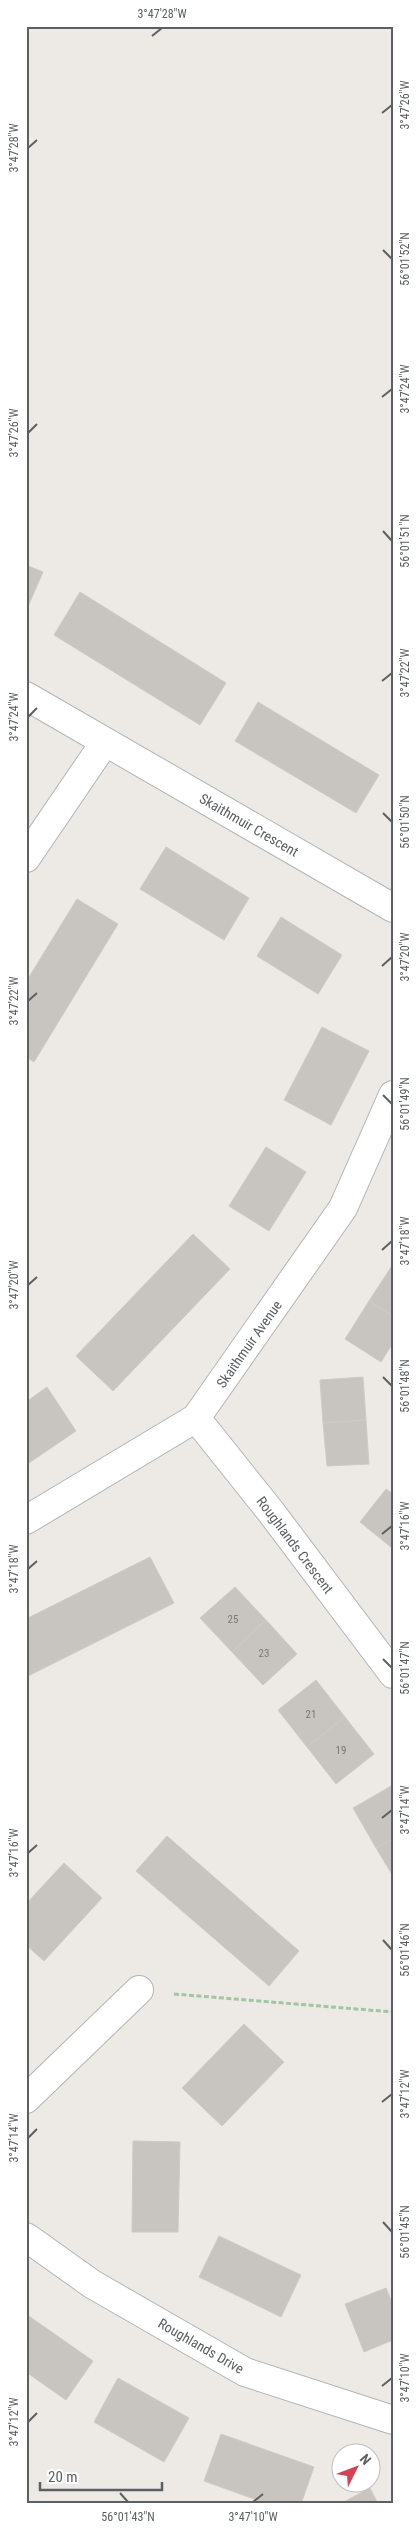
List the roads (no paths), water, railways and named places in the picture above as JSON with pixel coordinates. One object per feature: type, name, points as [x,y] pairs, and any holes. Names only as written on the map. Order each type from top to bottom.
[{"type":"street","name":"Skaithmuir Crescent","points":[[26,696],[393,908]]},
{"type":"street","points":[[26,858],[105,742]]},
{"type":"street","name":"Skaithmuir Avenue","points":[[26,1520],[196,1418],[343,1208],[393,1095]]},
{"type":"street","name":"Roughlands Crescent","points":[[196,1418],[271,1512],[393,1674]]},
{"type":"street","points":[[26,2098],[139,1990]]},
{"type":"street","name":"Roughlands Drive","points":[[26,2237],[92,2284],[245,2372],[393,2420]]}]
